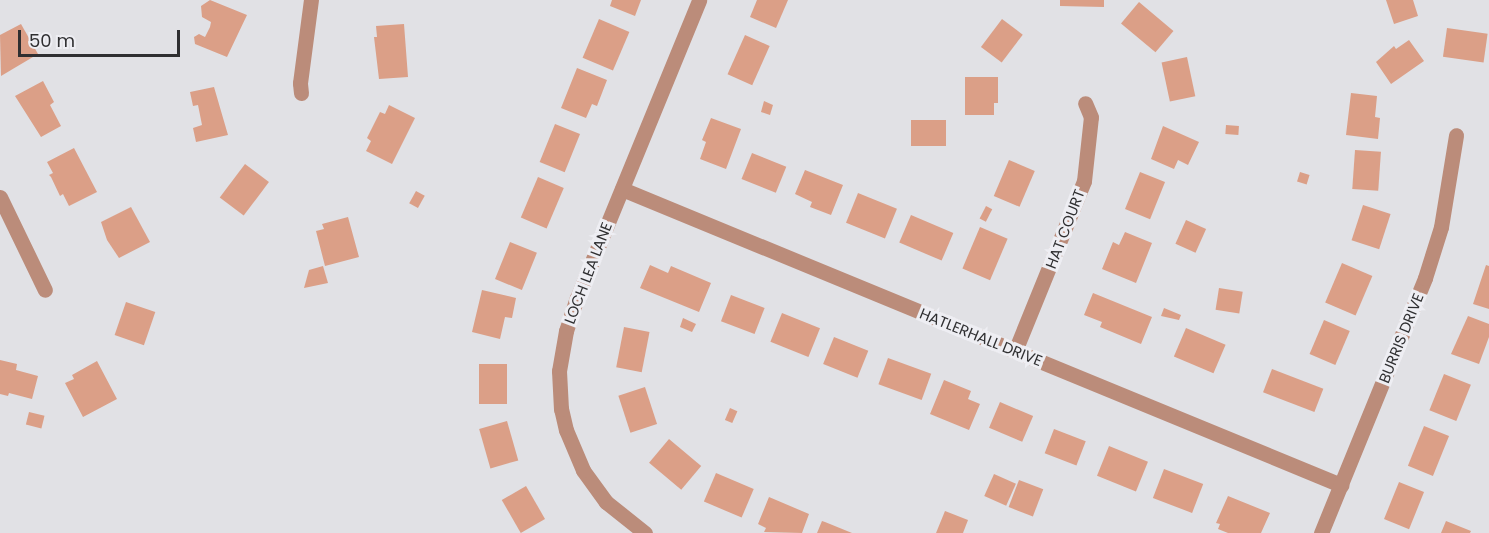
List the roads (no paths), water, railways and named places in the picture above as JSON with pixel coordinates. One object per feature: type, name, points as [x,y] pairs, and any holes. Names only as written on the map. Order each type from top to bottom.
[{"type":"street","points":[[301,93],[300,83],[310,0]]},
{"type":"street","name":"LOCH LEA LANE","points":[[645,533],[606,502],[583,470],[566,430],[559,387],[566,331],[699,0]]},
{"type":"street","name":"HAT COURT","points":[[1015,351],[1084,181],[1091,117],[1085,103]]},
{"type":"street","name":"BURRIS DRIVE","points":[[1322,533],[1425,278],[1441,227],[1456,135]]},
{"type":"street","name":"HATLERHALL DRIVE","points":[[622,189],[1341,484]]},
{"type":"street","points":[[0,197],[45,290]]}]
